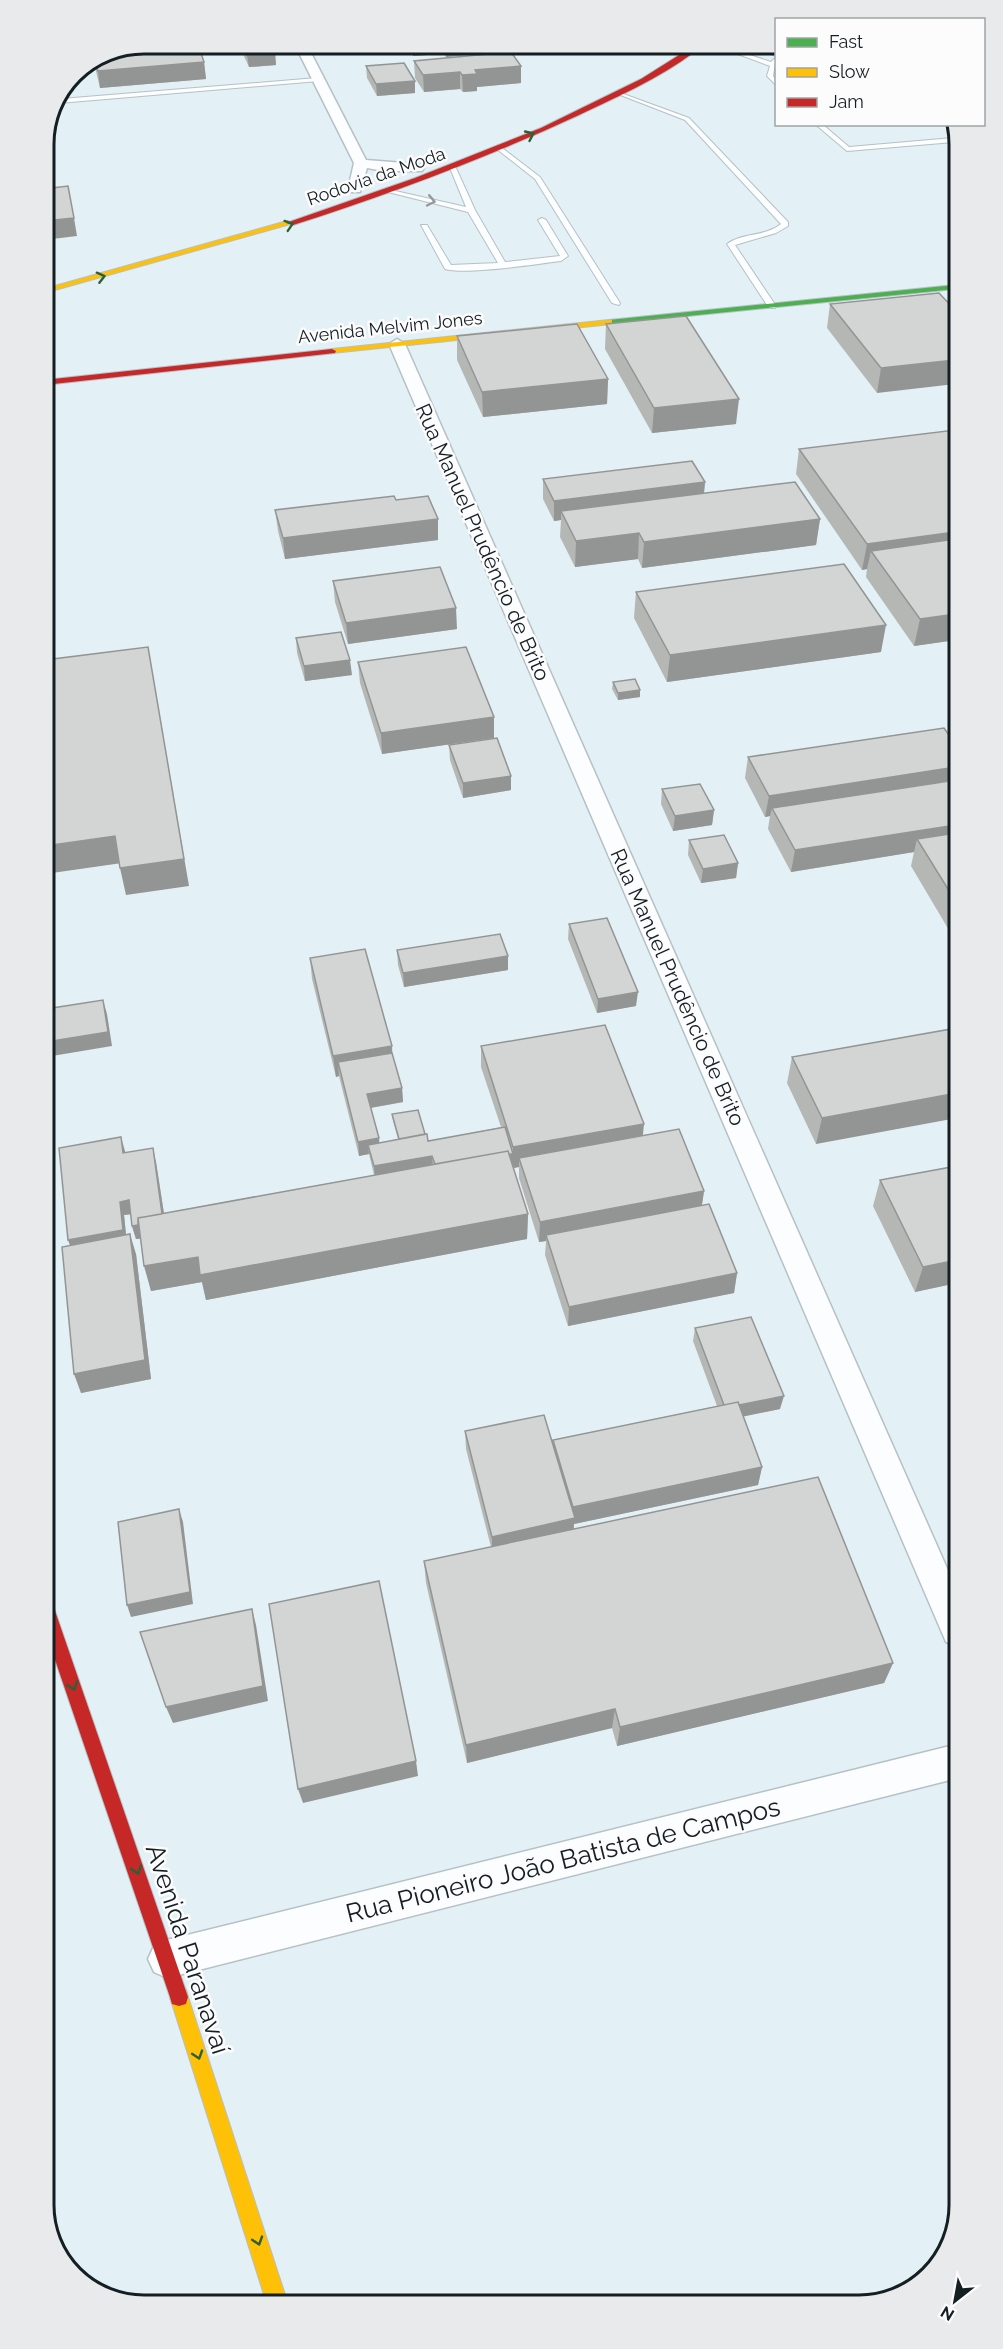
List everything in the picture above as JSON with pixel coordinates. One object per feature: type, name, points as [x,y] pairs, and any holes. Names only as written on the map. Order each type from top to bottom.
[{"type":"main road","name":"Rodovia da Moda","points":[[54,288],[262,234],[391,192],[500,149],[620,93],[686,54]]},
{"type":"main road","name":"Rodovia da Moda","points":[[300,205],[417,168],[497,133]]},
{"type":"main road","points":[[168,242],[212,230]]},
{"type":"main road","name":"Avenida Melvim Jones","points":[[54,382],[949,288]]},
{"type":"main road","name":"Avenida Paranavaí","points":[[54,1631],[167,1959],[275,2295]]},
{"type":"street","points":[[305,54],[316,80],[361,163],[355,189]]},
{"type":"street","points":[[361,163],[384,167],[417,168]]},
{"type":"street","name":"Rua Manuel Prudêncio de Brito","points":[[397,344],[949,1610]]},
{"type":"street","name":"Rua Pioneiro João Batista de Campos","points":[[167,1959],[949,1763]]},
{"type":"lane","points":[[742,54],[752,60],[775,62],[770,76],[775,80]]},
{"type":"lane","points":[[66,101],[316,80]]},
{"type":"lane","points":[[620,93],[687,119],[785,224],[778,232],[740,238],[731,244],[772,306]]},
{"type":"lane","points":[[820,126],[847,148],[949,140]]},
{"type":"lane","points":[[500,149],[538,178],[616,303]]},
{"type":"lane","points":[[453,168],[471,210],[503,265]]},
{"type":"lane","points":[[391,192],[471,210]]},
{"type":"lane","points":[[424,226],[448,267],[453,269],[561,259],[564,256],[542,220]]},
{"type":"building","points":[[144,54],[201,54],[204,62],[98,71],[97,67],[109,61]]},
{"type":"building","points":[[512,54],[521,66],[475,70],[477,74],[462,75],[460,72],[423,75],[414,61]]},
{"type":"building","points":[[404,63],[415,81],[376,84],[366,66]]},
{"type":"building","points":[[68,186],[74,218],[54,220],[54,188]]},
{"type":"building","points":[[939,293],[949,304],[949,361],[881,368],[830,304]]},
{"type":"building","points":[[686,316],[739,399],[654,408],[606,324]]},
{"type":"building","points":[[577,324],[608,379],[482,392],[457,336]]},
{"type":"building","points":[[949,431],[949,533],[867,544],[799,449]]},
{"type":"building","points":[[692,461],[705,482],[554,501],[543,479]]},
{"type":"building","points":[[795,482],[820,519],[644,542],[639,533],[576,541],[561,511]]},
{"type":"building","points":[[394,496],[396,500],[428,496],[438,519],[283,538],[275,510]]},
{"type":"building","points":[[949,540],[949,615],[920,619],[871,551]]},
{"type":"building","points":[[844,564],[886,625],[670,655],[636,592]]},
{"type":"building","points":[[440,567],[456,608],[346,623],[333,581]]},
{"type":"building","points":[[341,632],[350,660],[304,666],[296,638]]},
{"type":"building","points":[[148,647],[184,859],[120,868],[115,836],[54,845],[54,659]]},
{"type":"building","points":[[466,647],[494,717],[381,733],[358,662]]},
{"type":"building","points":[[635,679],[640,690],[618,693],[613,682]]},
{"type":"building","points":[[944,728],[949,735],[949,768],[769,796],[748,757]]},
{"type":"building","points":[[497,738],[511,776],[463,783],[449,745]]},
{"type":"building","points":[[949,781],[949,826],[795,850],[772,808]]},
{"type":"building","points":[[700,784],[714,810],[675,816],[662,789]]},
{"type":"building","points":[[949,834],[949,891],[917,839]]},
{"type":"building","points":[[724,835],[738,863],[703,869],[689,840]]},
{"type":"building","points":[[607,918],[638,992],[598,999],[569,924]]},
{"type":"building","points":[[500,934],[508,956],[403,973],[397,950]]},
{"type":"building","points":[[365,949],[392,1046],[333,1056],[310,958]]},
{"type":"building","points":[[103,1000],[108,1032],[54,1041],[54,1008]]},
{"type":"building","points":[[605,1025],[644,1124],[513,1147],[481,1046]]},
{"type":"building","points":[[949,1029],[949,1094],[822,1118],[792,1057]]},
{"type":"building","points":[[392,1053],[402,1088],[367,1094],[379,1138],[358,1142],[338,1062]]},
{"type":"building","points":[[418,1110],[425,1134],[399,1139],[392,1114]]},
{"type":"building","points":[[505,1127],[513,1154],[509,1154],[508,1151],[435,1164],[432,1156],[374,1166],[368,1145],[427,1134],[428,1141]]},
{"type":"building","points":[[679,1129],[704,1191],[540,1222],[519,1158]]},
{"type":"building","points":[[121,1137],[123,1153],[153,1148],[162,1214],[138,1218],[138,1225],[132,1226],[129,1200],[120,1202],[123,1230],[68,1240],[59,1148]]},
{"type":"building","points":[[508,1151],[528,1214],[200,1275],[198,1257],[144,1266],[138,1218]]},
{"type":"building","points":[[949,1167],[949,1262],[923,1267],[880,1180]]},
{"type":"building","points":[[709,1204],[737,1273],[569,1307],[546,1235]]},
{"type":"building","points":[[130,1234],[145,1360],[74,1374],[62,1247]]},
{"type":"building","points":[[751,1317],[784,1396],[739,1405],[738,1402],[724,1405],[695,1328]]},
{"type":"building","points":[[738,1402],[762,1467],[573,1507],[553,1440]]},
{"type":"building","points":[[544,1415],[575,1518],[492,1537],[465,1431]]},
{"type":"building","points":[[818,1477],[893,1663],[620,1727],[615,1709],[466,1745],[424,1561]]},
{"type":"building","points":[[179,1509],[190,1592],[127,1605],[118,1522]]},
{"type":"building","points":[[379,1581],[416,1761],[298,1789],[269,1604]]},
{"type":"building","points":[[252,1609],[263,1686],[166,1707],[140,1632]]},
{"type":"traffic: fast","points":[[609,322],[949,288]]},
{"type":"traffic: slow","points":[[54,288],[290,223]]},
{"type":"traffic: slow","points":[[332,351],[609,322]]},
{"type":"traffic: slow","points":[[179,1997],[275,2295]]},
{"type":"traffic: jam","points":[[290,223],[418,180],[543,129],[603,101],[687,54]]},
{"type":"traffic: jam","points":[[54,382],[332,351]]},
{"type":"traffic: jam","points":[[54,1631],[179,1997]]}]
